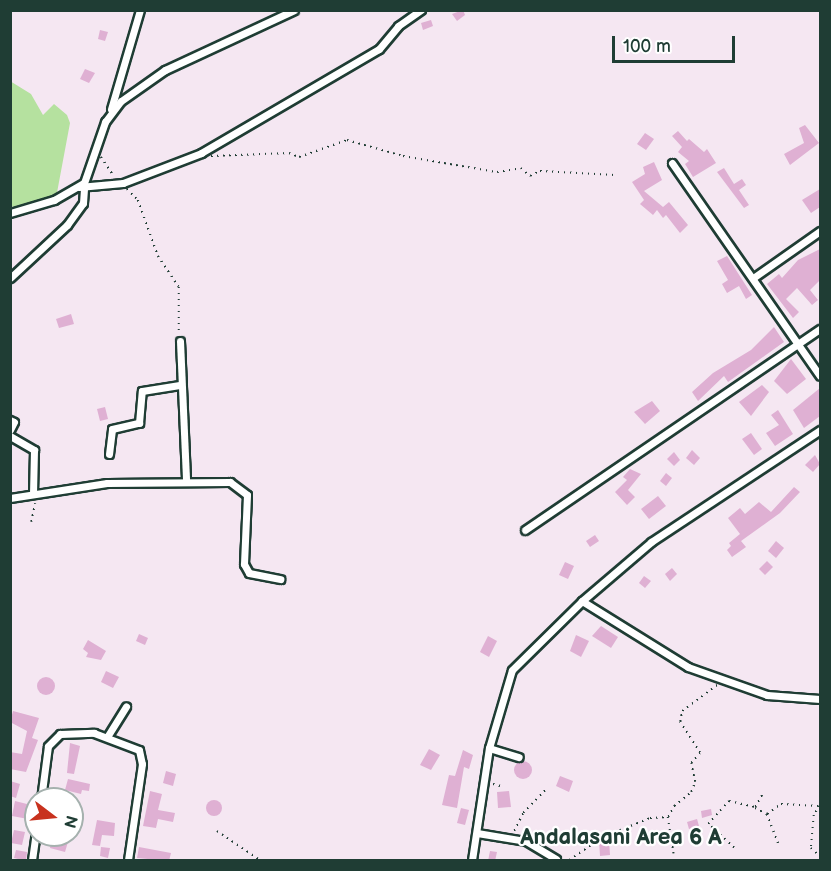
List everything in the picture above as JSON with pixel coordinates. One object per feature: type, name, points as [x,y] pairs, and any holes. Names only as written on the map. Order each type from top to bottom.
[{"type":"street","points":[[10,278],[67,225],[83,203],[82,188],[89,176],[110,114],[140,10]]},
{"type":"street","points":[[110,114],[121,101],[165,70],[294,10]]},
{"type":"street","points":[[10,213],[54,200],[82,188],[123,183],[193,158],[284,108],[328,76],[379,49],[398,26],[421,10]]},
{"type":"street","points":[[672,163],[820,376]]},
{"type":"street","points":[[753,278],[820,231]]},
{"type":"street","points":[[525,530],[820,329]]},
{"type":"street","points":[[180,340],[180,385],[186,481]]},
{"type":"street","points":[[109,454],[112,429],[139,423],[142,391],[180,385]]},
{"type":"street","points":[[10,420],[14,422],[10,430]]},
{"type":"street","points":[[472,861],[489,748],[510,672],[582,601],[651,542],[820,430]]},
{"type":"street","points":[[10,436],[34,450],[33,493]]},
{"type":"street","points":[[10,498],[107,483],[230,482],[243,489],[249,504],[244,564],[249,573],[280,579]]},
{"type":"street","points":[[582,601],[640,640],[722,681],[767,695],[820,699]]},
{"type":"street","points":[[107,737],[126,707]]},
{"type":"street","points":[[43,787],[53,739],[72,732],[107,737],[135,747],[141,755],[128,861]]},
{"type":"street","points":[[489,748],[519,757]]},
{"type":"street","points":[[477,833],[508,837],[540,846],[556,859]]},
{"type":"path","points":[[193,158],[289,153],[299,157],[347,140],[403,156],[497,172],[521,168],[530,176],[540,171],[615,175]]},
{"type":"path","points":[[96,152],[138,200],[158,256],[179,286],[180,340]]},
{"type":"path","points":[[32,522],[33,493]]},
{"type":"path","points":[[674,854],[669,817],[674,806],[691,792],[695,783],[691,763],[700,753],[680,722],[682,711],[722,681]]},
{"type":"path","points":[[483,780],[504,787]]},
{"type":"path","points":[[508,837],[523,813],[546,789]]},
{"type":"path","points":[[755,807],[762,795]]},
{"type":"path","points":[[734,848],[708,824],[729,801],[755,807],[767,814],[779,845]]},
{"type":"path","points":[[767,814],[781,804],[820,806],[812,826],[811,848],[820,856]]},
{"type":"path","points":[[568,861],[603,837],[650,818],[669,817]]},
{"type":"path","points":[[217,831],[260,861]]},
{"type":"green space","points":[[10,81],[31,94],[43,115],[54,104],[67,115],[70,123],[56,198],[15,209],[10,204]]},
{"type":"building","points":[[463,10],[465,15],[457,21],[452,14]]},
{"type":"building","points":[[431,20],[433,26],[423,30],[421,23]]},
{"type":"building","points":[[100,30],[108,32],[105,41],[98,39]]},
{"type":"building","points":[[85,69],[95,73],[89,83],[80,79]]},
{"type":"building","points":[[805,125],[819,143],[790,165],[784,154],[804,143],[799,128]]},
{"type":"building","points":[[678,131],[687,141],[689,139],[704,152],[707,149],[716,163],[693,177],[685,164],[689,161],[678,152],[682,147],[672,136]]},
{"type":"building","points":[[645,133],[654,139],[646,150],[637,144]]},
{"type":"building","points":[[654,162],[662,180],[644,191],[663,207],[669,202],[688,225],[680,233],[666,215],[663,218],[657,210],[653,215],[640,204],[644,200],[632,182],[645,174],[643,167]]},
{"type":"building","points":[[724,168],[734,184],[742,179],[746,185],[739,190],[749,205],[744,208],[717,172]]},
{"type":"building","points":[[820,189],[820,207],[811,213],[802,200]]},
{"type":"building","points":[[820,249],[820,280],[810,290],[818,300],[812,305],[797,288],[786,299],[799,312],[793,318],[767,284],[779,274],[782,278],[798,260]]},
{"type":"building","points":[[727,256],[752,295],[746,299],[739,286],[727,293],[722,284],[728,280],[717,261]]},
{"type":"building","points":[[71,314],[74,324],[59,328],[56,319]]},
{"type":"building","points":[[774,327],[784,342],[728,382],[724,376],[698,401],[692,392],[713,373],[751,350]]},
{"type":"building","points":[[791,359],[806,379],[787,394],[774,381]]},
{"type":"building","points":[[762,385],[769,392],[751,416],[739,402]]},
{"type":"building","points":[[820,388],[820,416],[804,428],[793,410]]},
{"type":"building","points":[[652,401],[660,411],[645,424],[634,412]]},
{"type":"building","points":[[105,407],[108,419],[100,421],[97,409]]},
{"type":"building","points":[[778,410],[793,434],[775,446],[766,433],[779,425],[771,415]]},
{"type":"building","points":[[751,433],[762,449],[754,455],[742,439]]},
{"type":"building","points":[[692,450],[700,458],[694,465],[686,458]]},
{"type":"building","points":[[674,452],[680,460],[674,466],[667,459]]},
{"type":"building","points":[[815,455],[820,464],[813,472],[805,465]]},
{"type":"building","points":[[630,469],[641,474],[628,490],[635,497],[627,505],[615,492],[627,480],[623,477]]},
{"type":"building","points":[[666,473],[672,478],[666,486],[660,481]]},
{"type":"building","points":[[794,487],[800,492],[780,513],[741,541],[746,547],[732,557],[727,550],[731,546],[729,543],[740,534],[728,518],[740,508],[745,514],[759,502],[771,512]]},
{"type":"building","points":[[658,496],[666,506],[649,519],[641,509]]},
{"type":"building","points":[[595,535],[599,541],[590,547],[586,541]]},
{"type":"building","points":[[776,541],[784,548],[776,558],[768,551]]},
{"type":"building","points":[[767,561],[773,567],[765,575],[759,569]]},
{"type":"building","points":[[565,562],[574,566],[568,579],[559,575]]},
{"type":"building","points":[[672,568],[677,574],[670,581],[665,574]]},
{"type":"building","points":[[644,576],[651,581],[645,588],[639,583]]},
{"type":"building","points":[[601,626],[618,637],[611,648],[592,636]]},
{"type":"building","points":[[139,634],[148,638],[145,645],[136,641]]},
{"type":"building","points":[[576,635],[589,641],[581,657],[570,651]]},
{"type":"building","points":[[488,636],[497,641],[489,657],[480,652]]},
{"type":"building","points":[[88,640],[106,651],[101,660],[86,657],[88,653],[83,649]]},
{"type":"building","points":[[106,671],[119,677],[113,688],[101,682]]},
{"type":"building","points":[[46,677],[52,680],[55,686],[52,692],[46,695],[40,692],[37,686],[40,680]]},
{"type":"building","points":[[13,711],[39,718],[32,738],[38,740],[26,772],[10,769],[10,752],[22,754],[27,731],[10,722]]},
{"type":"building","points":[[70,743],[80,746],[74,774],[67,773]]},
{"type":"building","points":[[429,749],[440,755],[431,770],[420,765]]},
{"type":"building","points":[[463,750],[473,755],[469,769],[464,767],[457,808],[442,805],[449,775],[455,776]]},
{"type":"building","points":[[523,761],[529,764],[532,770],[529,776],[523,779],[517,776],[514,770],[517,764]]},
{"type":"building","points":[[166,771],[176,774],[173,786],[163,783]]},
{"type":"building","points":[[560,776],[573,781],[569,792],[556,786]]},
{"type":"building","points":[[68,779],[90,784],[89,791],[84,790],[84,787],[66,787]]},
{"type":"building","points":[[10,781],[20,784],[16,798],[10,796]]},
{"type":"building","points":[[150,791],[162,794],[158,810],[175,813],[173,822],[158,819],[156,828],[143,826]]},
{"type":"building","points":[[509,791],[511,807],[498,808],[497,792]]},
{"type":"building","points":[[214,800],[220,802],[222,808],[220,814],[214,816],[208,814],[206,808],[208,802]]},
{"type":"building","points":[[15,801],[24,803],[24,818],[12,816]]},
{"type":"building","points":[[461,808],[469,810],[465,825],[457,823]]},
{"type":"building","points":[[711,809],[712,815],[702,818],[701,811]]},
{"type":"building","points":[[697,819],[699,826],[689,829],[687,822]]},
{"type":"building","points":[[97,820],[115,823],[114,836],[102,835],[100,846],[92,845]]},
{"type":"building","points":[[14,830],[24,832],[22,845],[11,843]]},
{"type":"building","points":[[599,840],[609,840],[610,855],[600,856]]},
{"type":"building","points":[[50,847],[66,847],[65,852]]},
{"type":"building","points":[[101,847],[110,848],[108,858],[100,856]]},
{"type":"building","points":[[139,847],[171,853],[169,861],[137,858]]},
{"type":"building","points":[[16,850],[27,852],[26,861],[14,858]]},
{"type":"building","points":[[490,851],[497,852],[495,861],[488,861]]},
{"type":"district","name":"Andalasani Area 6 A","points":[[621,838]]}]
